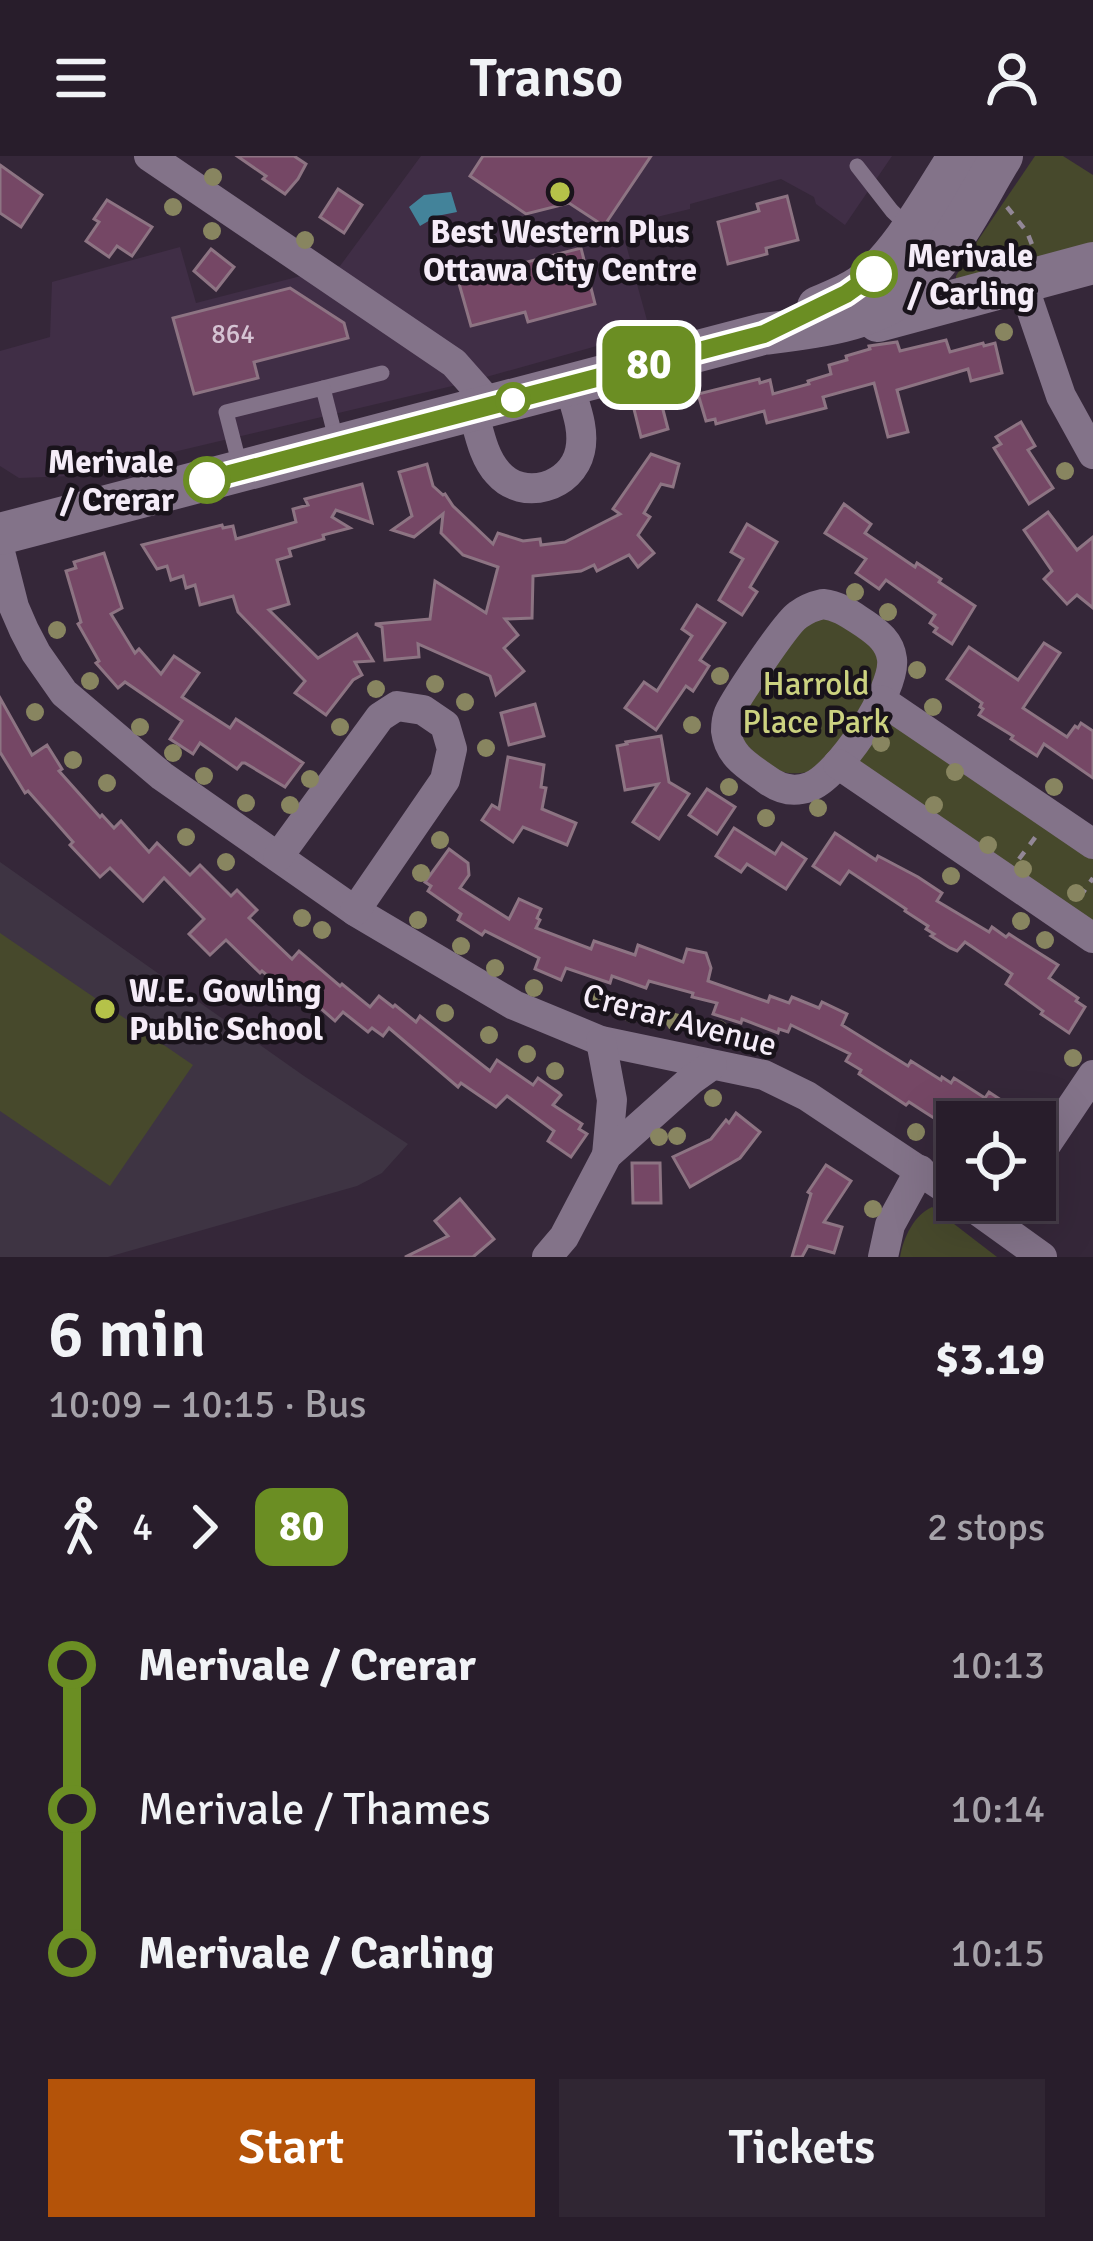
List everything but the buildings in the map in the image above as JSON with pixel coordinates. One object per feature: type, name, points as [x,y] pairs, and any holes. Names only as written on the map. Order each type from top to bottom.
[{"type":"main road","points":[[764,334],[861,286],[911,229],[959,156]]},
{"type":"main road","points":[[823,327],[874,310],[917,283],[944,250],[1002,156]]},
{"type":"main road","points":[[0,534],[764,334],[885,320],[1028,265],[1093,263]]},
{"type":"street","points":[[149,156],[454,363],[482,408],[485,450],[498,474],[519,488],[543,488],[566,477],[580,454],[580,423],[569,386]]},
{"type":"street","points":[[1028,265],[1061,397],[1093,454]]},
{"type":"street","name":"Crerar Avenue","points":[[0,552],[24,630],[64,693],[162,776],[355,910],[514,1005],[601,1041],[764,1075],[807,1096],[936,1181]]},
{"type":"street","points":[[834,605],[878,633],[891,654],[892,666],[881,700],[838,764],[824,780],[808,788],[776,787],[737,758],[725,727],[728,715],[793,618],[813,606],[834,605]]},
{"type":"street","points":[[881,700],[1093,844]]},
{"type":"street","points":[[278,857],[380,717],[397,706],[423,710],[445,725],[452,749],[445,780],[355,910]]},
{"type":"street","points":[[838,764],[1093,938]]},
{"type":"street","points":[[601,1041],[612,1100],[607,1155]]},
{"type":"street","points":[[547,1257],[564,1237],[607,1155],[712,1065]]},
{"type":"street","points":[[1056,1130],[1093,1075]]},
{"type":"street","points":[[883,1257],[890,1226],[920,1170]]},
{"type":"street","name":"Crerar Avenue","points":[[1010,1221],[1042,1257]]},
{"type":"lane","points":[[857,166],[911,229]]},
{"type":"lane","points":[[242,471],[226,412],[382,374]]},
{"type":"lane","points":[[323,388],[338,446]]},
{"type":"path","points":[[999,199],[1027,232],[1028,265]]},
{"type":"shaded area","points":[[421,156],[892,156],[845,225],[816,204],[814,197],[781,179],[640,221],[625,241],[650,331],[465,383],[72,476],[19,478],[0,466],[0,351],[50,337],[52,282],[180,247],[196,303],[340,266]]},
{"type":"shaded area","name":"W.E. Gowling Public School","points":[[0,862],[408,1144],[382,1173],[357,1186],[108,1257],[0,1257]]},
{"type":"green space","points":[[1035,156],[1063,156],[1093,175],[1093,246],[956,285],[956,276],[972,249]]},
{"type":"green space","name":"Harrold Place Park","points":[[833,618],[878,651],[880,682],[1093,851],[1093,927],[824,768],[797,773],[778,770],[741,739],[742,712],[798,629],[815,619]]},
{"type":"green space","points":[[0,933],[193,1065],[110,1186],[0,1111]]},
{"type":"green space","points":[[932,1207],[936,1221],[950,1221],[997,1257],[900,1257],[910,1228]]},
{"type":"water","points":[[451,192],[457,212],[420,226],[409,207],[424,195]]},
{"type":"bus line","name":"80","points":[[207,480],[764,334],[861,286],[874,274]]},
{"type":"place","name":"Best Western Plus Ottawa City Centre","points":[[560,192]]},
{"type":"place","name":"Merivale / Carling","points":[[874,274]]},
{"type":"place","name":"Merivale / Crerar","points":[[207,480]]},
{"type":"place","name":"W.E. Gowling Public School","points":[[105,1009]]}]
